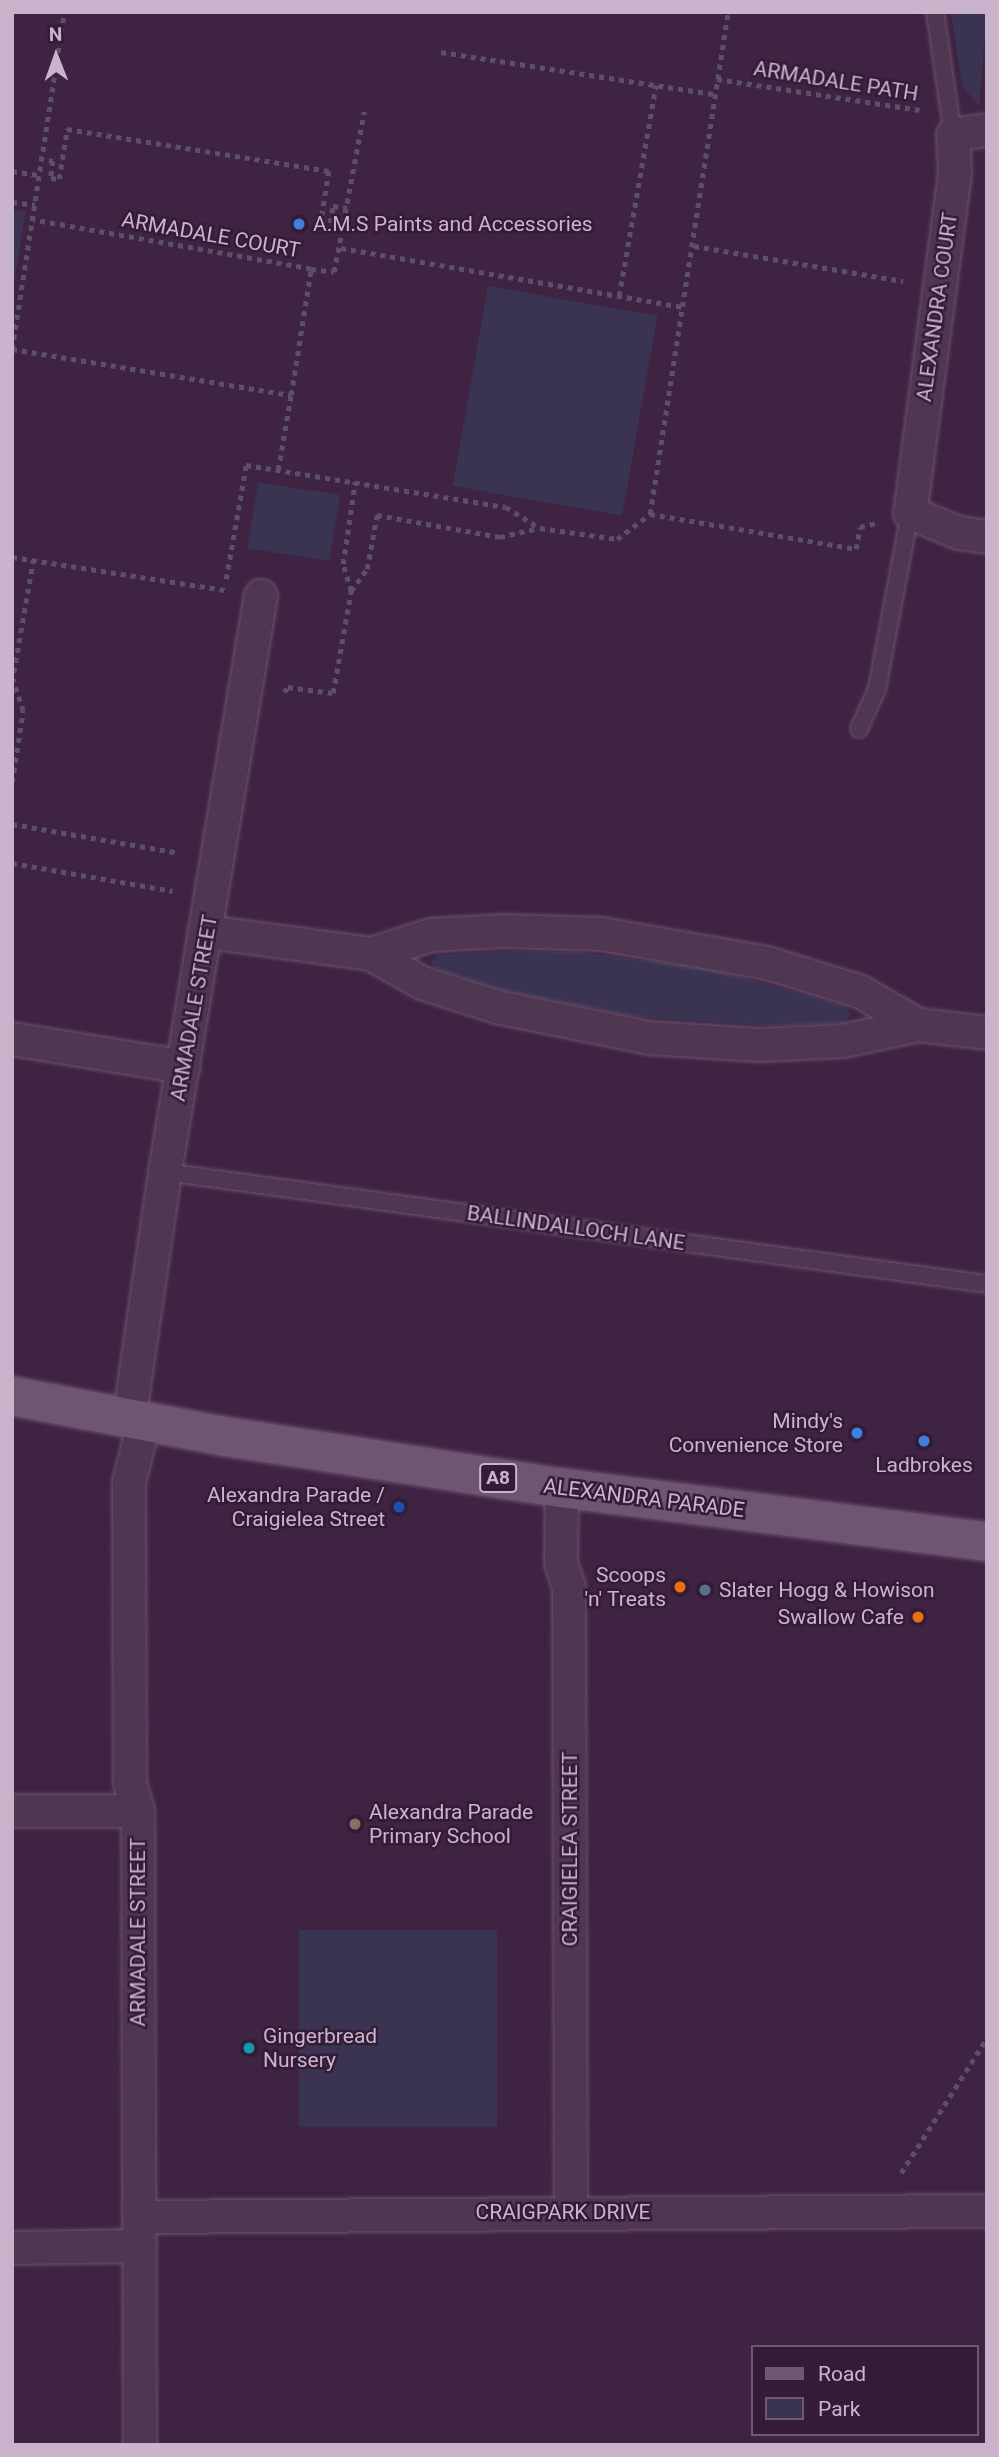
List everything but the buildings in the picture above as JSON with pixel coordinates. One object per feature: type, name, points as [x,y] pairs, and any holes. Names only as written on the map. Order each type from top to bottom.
[{"type":"main road","name":"ALEXANDRA PARADE","points":[[12,1396],[137,1421],[562,1488],[987,1542]]},
{"type":"street","points":[[953,135],[987,130]]},
{"type":"street","name":"ALEXANDRA COURT","points":[[910,513],[955,173],[953,135]]},
{"type":"street","points":[[910,513],[959,533],[987,537]]},
{"type":"street","name":"ARMADALE STREET","points":[[140,2445],[138,1811],[130,1783],[129,1483],[165,1172],[214,897],[261,596]]},
{"type":"street","points":[[371,954],[430,935],[504,931],[601,934],[767,963],[861,992],[918,1025]]},
{"type":"street","points":[[208,932],[371,954],[422,983],[497,1007],[649,1038],[761,1045],[829,1042],[918,1025],[987,1033]]},
{"type":"street","points":[[12,1039],[184,1067]]},
{"type":"street","name":"CRAIGIELEA STREET","points":[[562,1488],[561,1563],[569,1587],[571,2211]]},
{"type":"street","points":[[12,1811],[138,1811]]},
{"type":"street","name":"CRAIGPARK DRIVE","points":[[12,2248],[140,2231],[571,2211],[987,2211]]},
{"type":"lane","points":[[935,12],[953,135]]},
{"type":"lane","points":[[859,729],[877,689],[910,513]]},
{"type":"lane","name":"BALLINDALLOCH LANE","points":[[165,1172],[987,1284]]},
{"type":"path","points":[[64,12],[39,158],[36,205],[12,349],[291,395]]},
{"type":"path","points":[[277,699],[288,687],[333,693],[351,591],[367,569],[377,515],[500,537],[540,528],[617,539],[650,514],[718,95],[717,79],[728,12]]},
{"type":"path","points":[[441,52],[718,95]]},
{"type":"path","name":"ARMADALE PATH","points":[[717,79],[925,111],[923,99]]},
{"type":"path","points":[[619,296],[656,85]]},
{"type":"path","points":[[311,269],[334,272],[341,248],[363,112]]},
{"type":"path","points":[[39,158],[53,161],[51,178],[59,179],[67,128],[330,171],[321,222],[330,223],[333,206],[347,208]]},
{"type":"path","points":[[12,171],[38,175]]},
{"type":"path","points":[[12,202],[36,205]]},
{"type":"path","name":"ARMADALE COURT","points":[[33,220],[311,269],[278,470]]},
{"type":"path","points":[[694,246],[914,282]]},
{"type":"path","points":[[341,248],[682,307]]},
{"type":"path","points":[[226,599],[224,590],[246,465],[506,507],[540,528]]},
{"type":"path","points":[[351,591],[342,564],[355,482]]},
{"type":"path","points":[[650,514],[856,549],[860,527],[910,513]]},
{"type":"path","points":[[12,557],[261,596]]},
{"type":"path","points":[[12,782],[23,711],[13,681],[33,560]]},
{"type":"path","points":[[12,824],[186,854]]},
{"type":"path","points":[[12,863],[214,897]]},
{"type":"path","points":[[878,2210],[987,2038]]},
{"type":"green space","points":[[951,12],[987,12],[979,106],[962,86]]},
{"type":"green space","points":[[12,210],[26,211],[12,296]]},
{"type":"green space","points":[[488,286],[657,316],[622,516],[453,486]]},
{"type":"green space","points":[[258,482],[340,495],[329,561],[248,548]]},
{"type":"green space","points":[[508,951],[577,952],[713,969],[845,1006],[851,1015],[843,1023],[774,1026],[637,1017],[502,990],[436,968],[431,961],[439,955]]},
{"type":"green space","points":[[299,1930],[497,1930],[497,2127],[299,2127]]},
{"type":"place","name":"A.M.S Paints and Accessories","points":[[299,224]]},
{"type":"place","name":"Mindy's Convenience Store","points":[[857,1433]]},
{"type":"place","name":"Ladbrokes","points":[[924,1441]]},
{"type":"place","name":"Alexandra Parade / Craigielea Street","points":[[399,1507]]},
{"type":"place","name":"Scoops 'n' Treats","points":[[680,1587]]},
{"type":"place","name":"Slater Hogg & Howison","points":[[705,1590]]},
{"type":"place","name":"Swallow Cafe","points":[[918,1617]]},
{"type":"place","name":"Alexandra Parade Primary School","points":[[355,1824]]},
{"type":"place","name":"Gingerbread Nursery","points":[[249,2048]]}]
